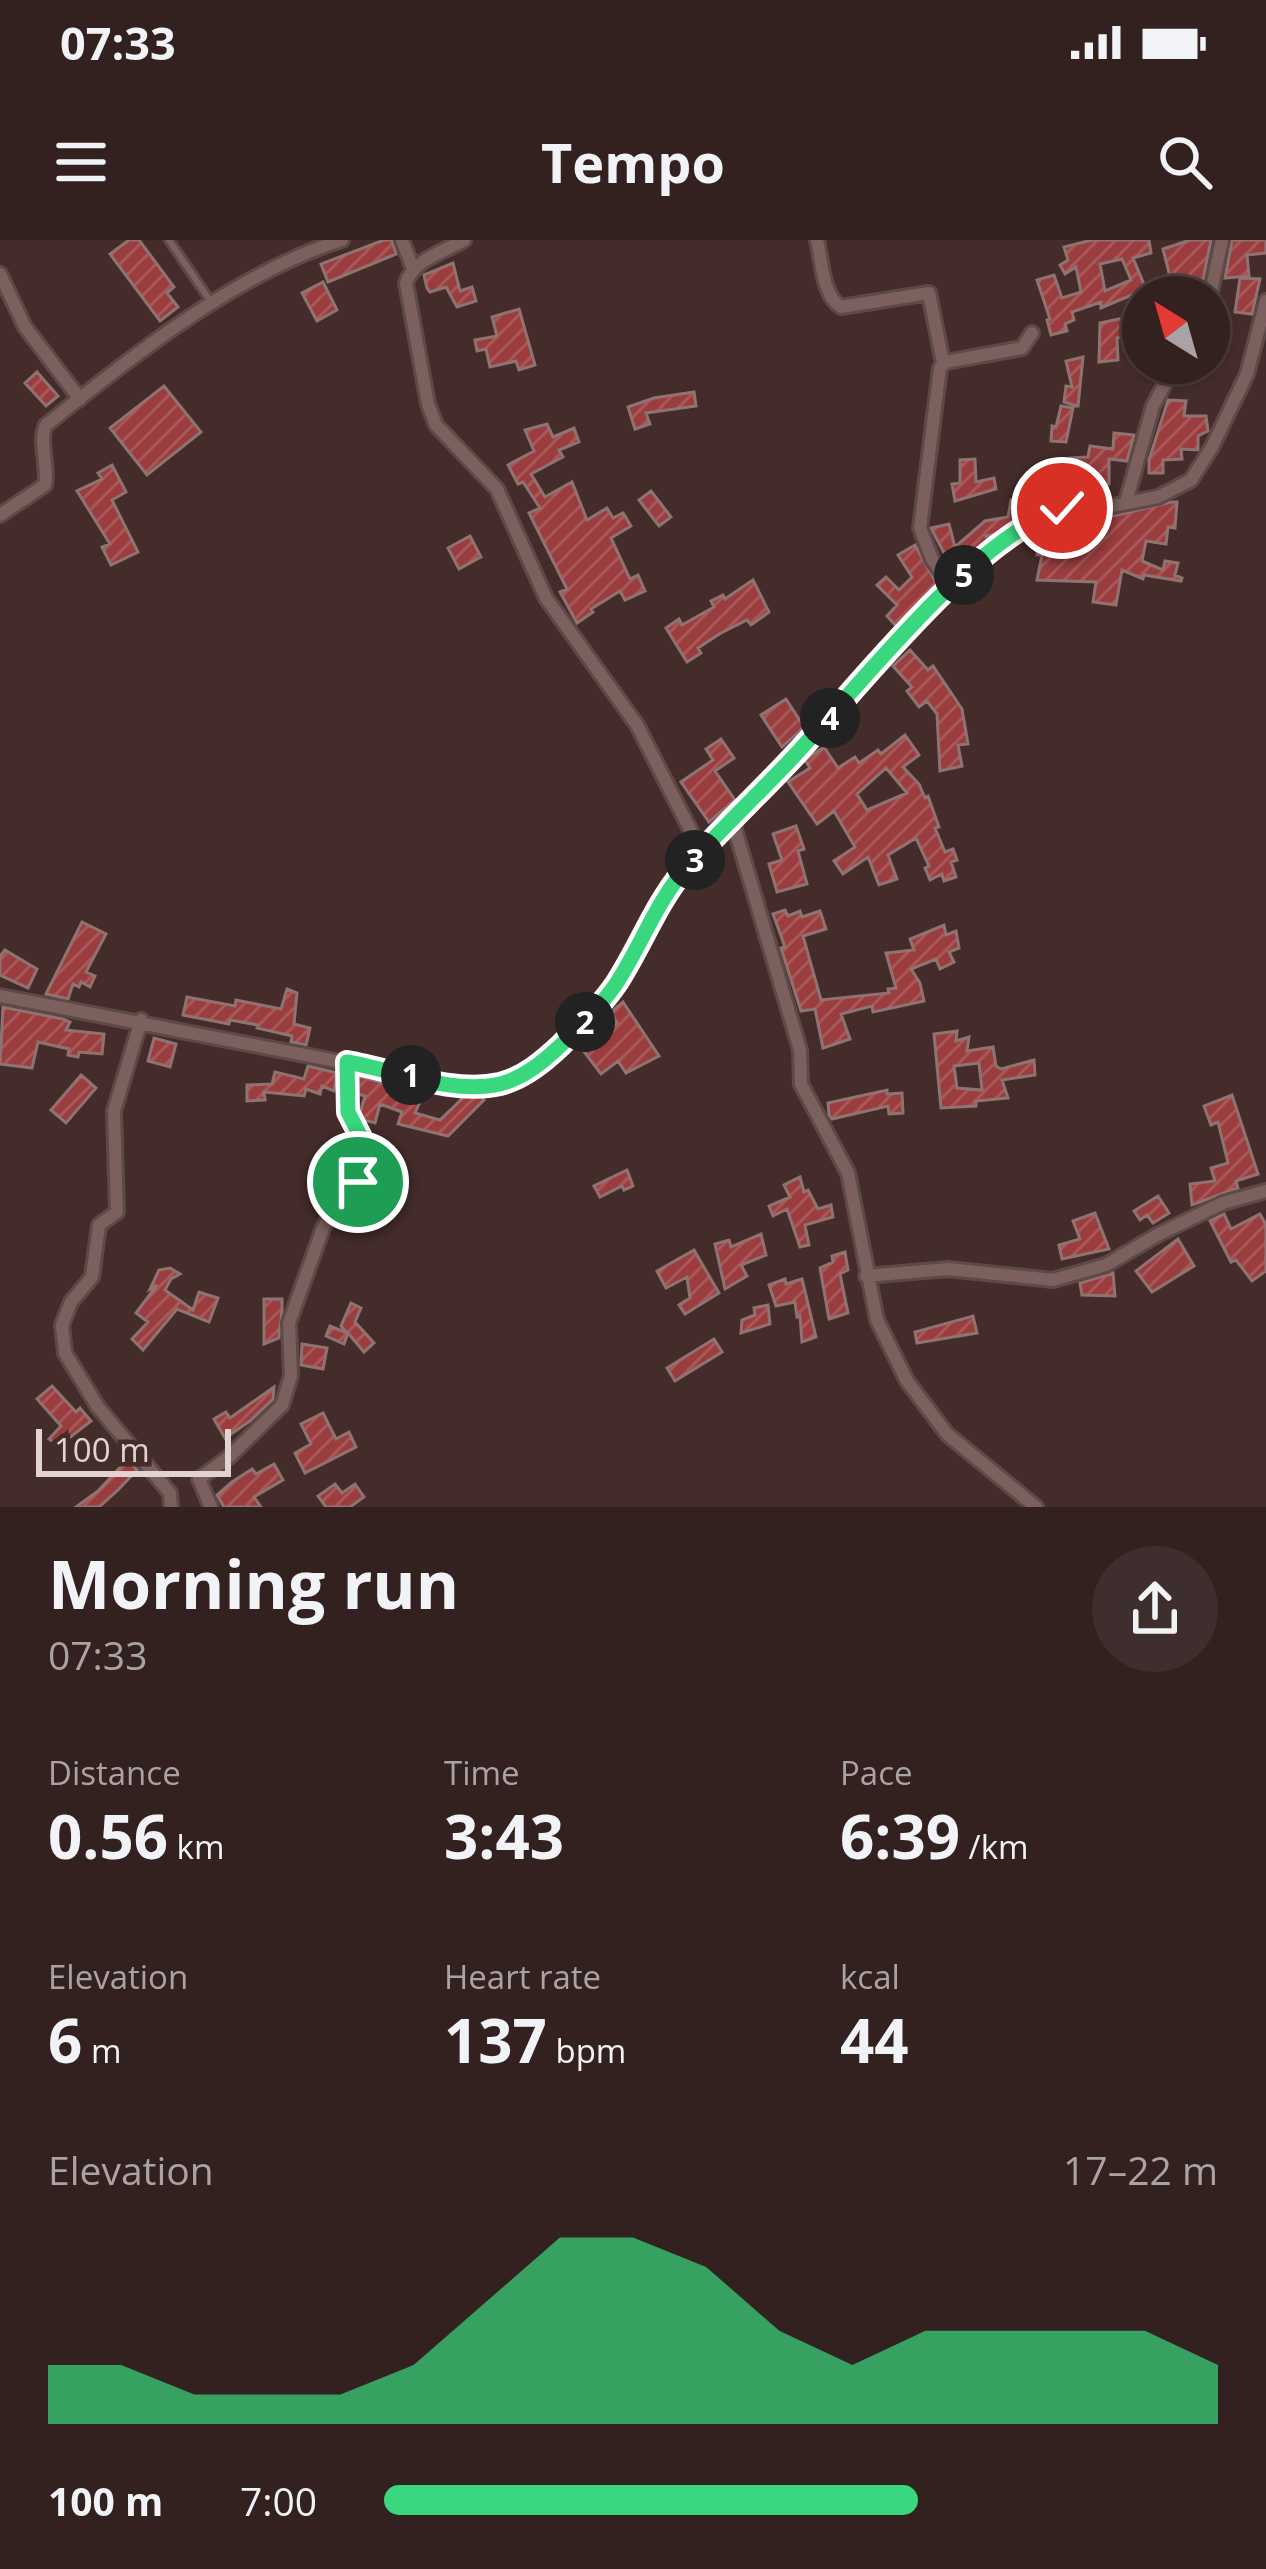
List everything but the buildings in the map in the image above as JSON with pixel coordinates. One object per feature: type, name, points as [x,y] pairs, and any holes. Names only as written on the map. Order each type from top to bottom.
[{"type":"street","points":[[0,515],[45,485],[44,428],[80,398],[212,304],[311,251],[342,240]]},
{"type":"street","points":[[402,240],[412,269],[407,289],[428,404],[436,424],[496,489],[546,598],[637,725],[701,853]]},
{"type":"street","points":[[412,269],[464,240]]},
{"type":"street","points":[[817,240],[829,293],[841,307],[929,293],[943,363],[937,380],[920,537],[951,586]]},
{"type":"street","points":[[1214,276],[1222,240]]},
{"type":"street","points":[[0,274],[25,327],[80,398]]},
{"type":"street","points":[[0,996],[444,1082],[501,1084],[531,1069],[594,1014],[679,876],[951,586],[1038,518],[1073,506],[1107,506],[1171,492],[1199,471],[1250,365],[1266,301]]},
{"type":"street","points":[[943,363],[1022,347],[1032,333]]},
{"type":"street","points":[[1126,502],[1153,406],[1165,384]]},
{"type":"street","points":[[732,819],[800,1049],[802,1084],[848,1173],[877,1320],[922,1402],[947,1434],[1036,1507]]},
{"type":"street","points":[[141,1021],[114,1111],[117,1212],[99,1225],[92,1277],[66,1313],[62,1340],[80,1381],[170,1492],[171,1507]]},
{"type":"street","points":[[211,1507],[199,1479],[282,1405],[290,1376],[289,1323],[323,1228],[338,1202],[370,1166],[371,1157],[348,1112],[347,1062]]},
{"type":"street","points":[[866,1276],[948,1269],[1053,1280],[1106,1265],[1223,1203],[1266,1191]]},
{"type":"lane","points":[[169,240],[212,304]]},
{"type":"route","points":[[358,1182],[368,1171],[371,1157],[350,1121],[347,1062],[444,1082],[485,1085],[501,1084],[545,1061],[594,1014],[679,876],[909,629],[951,586],[1010,538],[1062,508]]}]
